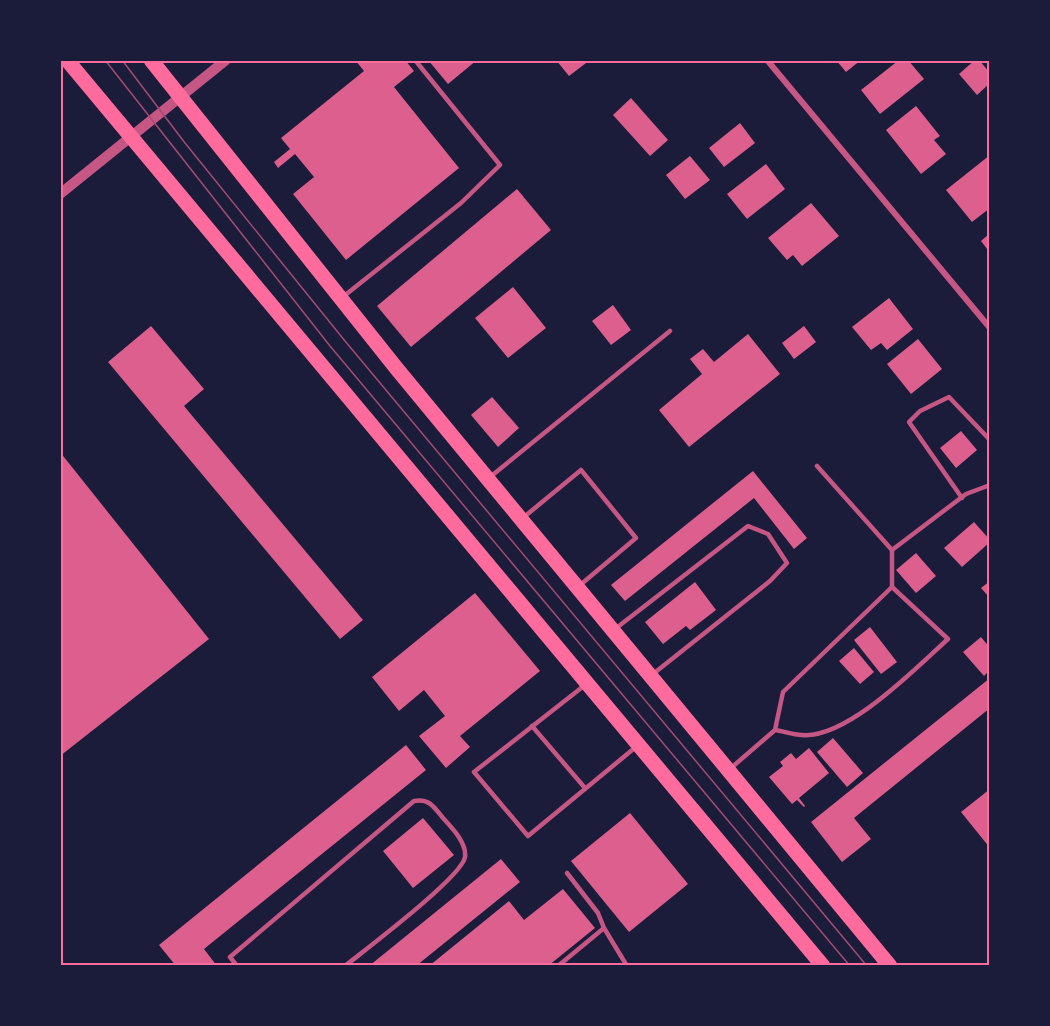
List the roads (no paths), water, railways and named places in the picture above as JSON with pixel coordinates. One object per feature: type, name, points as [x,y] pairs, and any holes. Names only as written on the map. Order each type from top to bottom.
[{"type":"main road","points":[[67,60],[823,966]]},
{"type":"main road","points":[[151,60],[521,520],[890,966]]},
{"type":"street","points":[[60,194],[226,60]]},
{"type":"street","points":[[766,60],[990,328]]},
{"type":"lane","points":[[341,299],[461,203],[500,165],[415,60]]},
{"type":"lane","points":[[488,478],[670,331]]},
{"type":"lane","points":[[962,498],[909,422],[920,411],[949,397],[990,440]]},
{"type":"lane","points":[[728,770],[775,730],[783,692],[892,587],[892,550],[817,466]]},
{"type":"lane","points":[[521,520],[581,470],[636,538],[578,588]]},
{"type":"lane","points":[[892,550],[962,498],[990,484]]},
{"type":"lane","points":[[613,631],[748,526],[768,534],[787,563],[770,581],[650,676]]},
{"type":"lane","points":[[775,730],[804,736],[836,728],[881,699],[948,639],[892,587]]},
{"type":"lane","points":[[587,683],[474,772],[528,836],[639,745]]},
{"type":"lane","points":[[532,726],[585,788]]},
{"type":"lane","points":[[237,966],[230,957],[414,801],[422,799],[431,803],[460,839],[465,851],[465,860],[441,886],[345,966]]},
{"type":"lane","points":[[567,873],[598,913],[604,928],[627,966]]},
{"type":"lane","points":[[558,966],[604,928]]},
{"type":"tram line","points":[[105,60],[330,346],[850,966]]},
{"type":"tram line","points":[[122,60],[185,143],[345,341],[867,966]]}]
